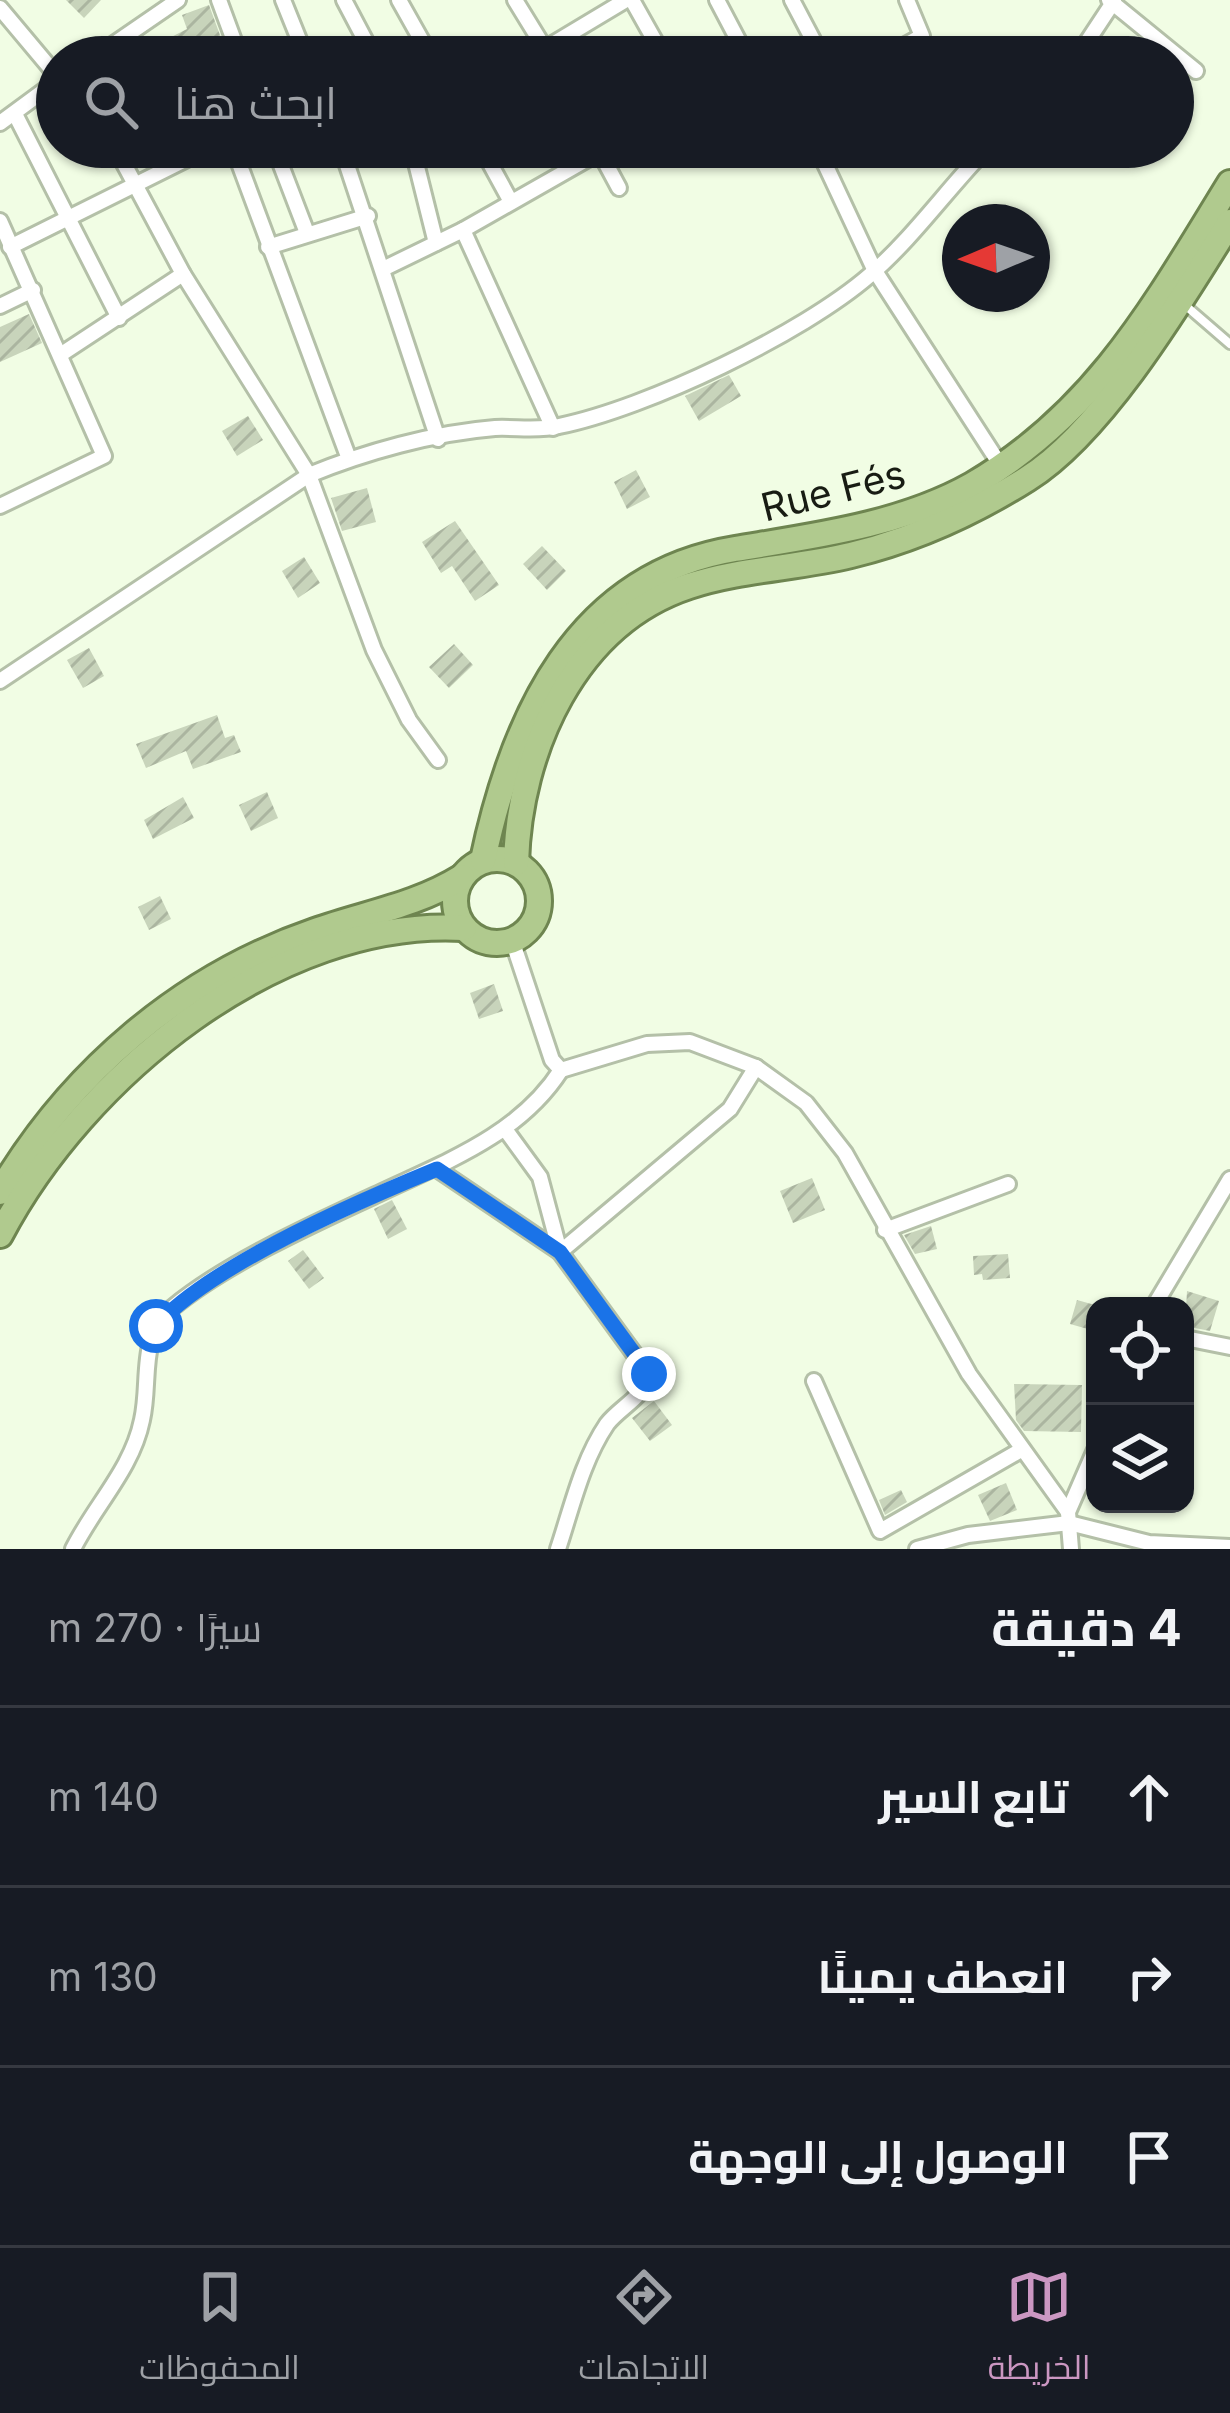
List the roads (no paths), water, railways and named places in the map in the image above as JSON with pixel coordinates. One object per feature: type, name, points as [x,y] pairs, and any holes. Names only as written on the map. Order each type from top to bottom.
[{"type":"highway","name":"Rue Fés","points":[[483,860],[534,705],[578,636],[608,602],[644,578],[694,560],[860,526],[932,503],[1001,466],[1071,414],[1143,320],[1230,183]]},
{"type":"highway","name":"Rue Fés","points":[[516,863],[518,809],[533,754],[568,681],[631,614],[689,586],[853,554],[962,517],[1033,476],[1100,409],[1180,301],[1230,222]]},
{"type":"highway","points":[[0,1192],[68,1096],[122,1043],[181,998],[246,960],[315,931],[416,903],[483,860],[516,863],[531,875],[538,893],[538,913],[528,930],[512,940],[478,939],[464,928],[455,894],[462,877]]},
{"type":"highway","points":[[0,1235],[40,1168],[85,1112],[136,1061],[194,1017],[322,952],[415,928],[464,928]]},
{"type":"street","points":[[125,36],[178,0]]},
{"type":"street","points":[[220,0],[233,36]]},
{"type":"street","points":[[283,0],[298,36]]},
{"type":"street","points":[[344,0],[363,36]]},
{"type":"street","points":[[400,0],[420,36]]},
{"type":"street","points":[[515,0],[538,36]]},
{"type":"street","points":[[573,36],[629,0],[651,36]]},
{"type":"street","points":[[717,0],[736,36]]},
{"type":"street","points":[[792,0],[811,36]]},
{"type":"street","points":[[907,0],[921,24],[922,36]]},
{"type":"street","points":[[1090,36],[1112,2],[1153,36]]},
{"type":"street","points":[[0,8],[36,52]]},
{"type":"street","points":[[0,123],[36,96]]},
{"type":"street","points":[[15,114],[36,157]]},
{"type":"street","points":[[42,168],[119,319]]},
{"type":"street","points":[[127,168],[183,274],[308,475],[374,650],[409,720],[438,760]]},
{"type":"street","points":[[10,247],[68,222],[167,168]]},
{"type":"street","points":[[240,168],[349,459]]},
{"type":"street","points":[[282,168],[307,233]]},
{"type":"street","points":[[349,168],[438,439]]},
{"type":"street","points":[[417,168],[436,243]]},
{"type":"street","points":[[493,168],[512,202]]},
{"type":"street","points":[[385,268],[463,230],[567,168]]},
{"type":"street","points":[[608,168],[619,188]]},
{"type":"street","points":[[828,168],[875,271],[1001,466]]},
{"type":"street","points":[[0,681],[308,475],[349,459],[492,428],[553,428],[595,417],[740,355],[820,312],[875,271],[969,168]]},
{"type":"street","points":[[268,247],[368,215]]},
{"type":"street","points":[[0,221],[104,456],[0,506]]},
{"type":"street","points":[[463,230],[553,428]]},
{"type":"street","points":[[61,355],[183,274]]},
{"type":"street","points":[[0,306],[33,290]]},
{"type":"street","points":[[73,1549],[133,1451],[142,1421],[150,1342],[172,1308],[242,1265],[437,1169],[505,1129],[543,1096],[556,1065],[512,940]]},
{"type":"street","points":[[556,1065],[647,1044],[702,1044],[756,1067],[824,1120],[969,1374],[1069,1518]]},
{"type":"street","points":[[560,1252],[730,1109],[756,1067]]},
{"type":"street","points":[[505,1129],[539,1177],[560,1252]]},
{"type":"street","points":[[437,1169],[560,1252],[645,1363],[649,1381],[610,1421],[594,1447],[559,1549]]},
{"type":"street","points":[[1159,1297],[1230,1179]]},
{"type":"street","points":[[885,1230],[1008,1184]]},
{"type":"street","points":[[1194,1340],[1230,1347]]},
{"type":"street","points":[[814,1381],[880,1531],[1021,1450]]},
{"type":"street","points":[[1072,1549],[1069,1518],[1086,1474]]},
{"type":"street","points":[[917,1549],[1069,1518],[1149,1543],[1230,1547]]},
{"type":"lane","points":[[1180,301],[1230,344]]}]
